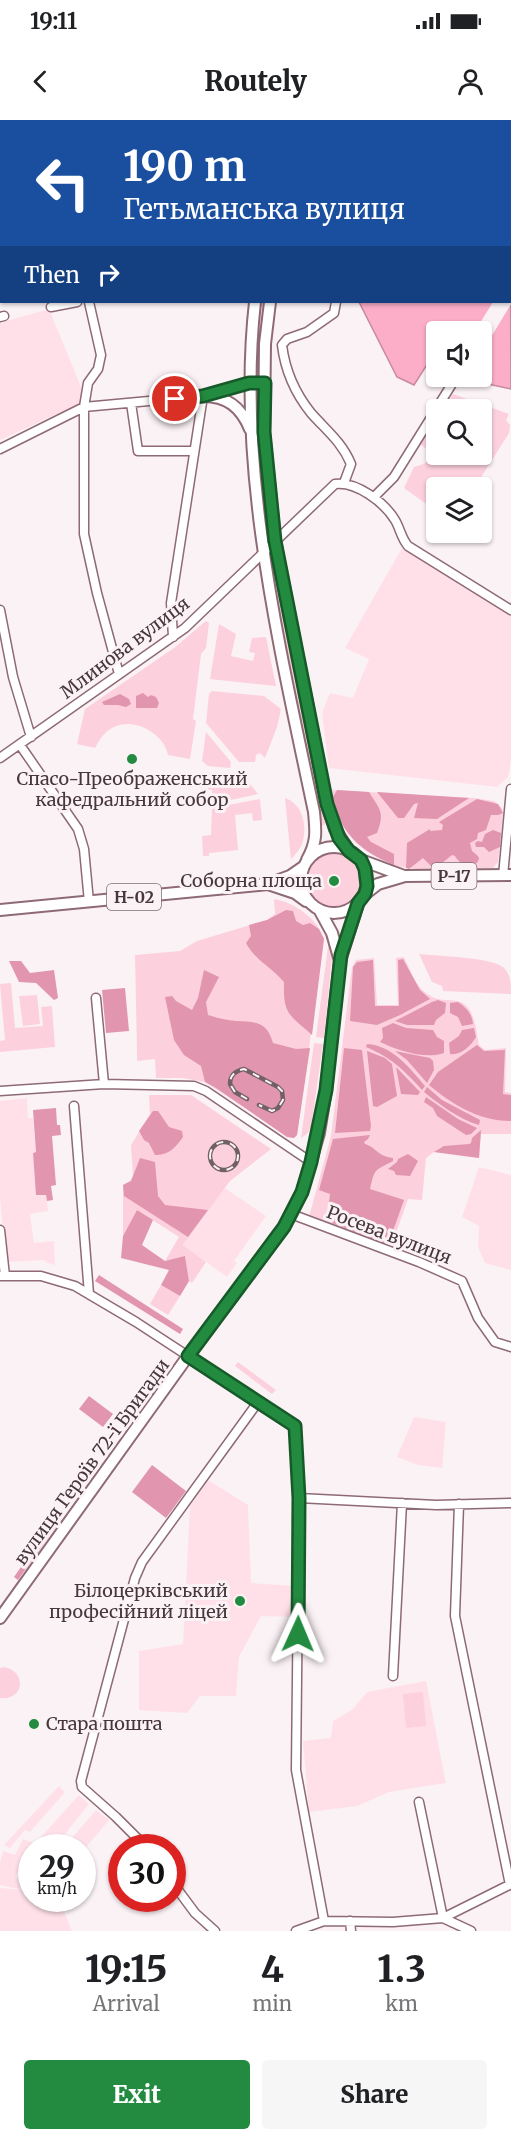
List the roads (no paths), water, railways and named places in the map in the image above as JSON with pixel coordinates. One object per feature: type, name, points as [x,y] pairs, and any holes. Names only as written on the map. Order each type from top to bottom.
[{"type":"main road","points":[[255,303],[249,383],[252,434],[264,552],[314,812],[314,847],[305,864],[300,882],[304,896],[309,902]]},
{"type":"main road","points":[[270,303],[265,344],[264,432],[275,541],[327,804],[335,829],[349,851]]},
{"type":"main road","points":[[203,396],[223,398],[232,403],[240,411],[252,434]]},
{"type":"main road","points":[[305,864],[318,850],[325,847],[340,847],[361,860],[367,879],[365,894],[358,903],[342,913],[320,911]]},
{"type":"main road","name":"Р-17","points":[[361,860],[405,876]]},
{"type":"main road","name":"Н-02","points":[[0,910],[268,884],[290,876],[305,864]]},
{"type":"main road","name":"Р-17","points":[[365,894],[378,884],[405,876],[507,875]]},
{"type":"main road","name":"Н-02","points":[[268,884],[295,893],[320,911]]},
{"type":"main road","name":"вулиця Героїв 72-ї Бригади","points":[[0,1618],[188,1356],[284,1227],[291,1214],[302,1192],[311,1162],[326,1090],[340,961],[358,903]]},
{"type":"main road","name":"вулиця Героїв 72-ї Бригади","points":[[320,911],[332,933],[340,961]]},
{"type":"street","points":[[51,307],[72,303]]},
{"type":"street","points":[[89,303],[101,355],[98,369],[88,383],[84,407],[84,534],[119,674]]},
{"type":"street","points":[[336,303],[334,313],[307,333],[287,339],[282,345],[285,367],[302,400],[346,452],[351,464],[344,483],[374,497],[395,520],[408,546],[511,610]]},
{"type":"street","points":[[0,449],[84,407],[203,396],[249,383],[265,383]]},
{"type":"street","points":[[374,497],[394,477],[450,387]]},
{"type":"street","points":[[173,637],[171,603],[203,396]]},
{"type":"street","points":[[131,403],[138,451],[194,451]]},
{"type":"street","name":"Млинова вулиця","points":[[0,758],[185,628],[335,484],[344,483]]},
{"type":"street","points":[[0,610],[14,677],[31,737]]},
{"type":"street","points":[[20,745],[78,829],[84,849],[89,902]]},
{"type":"street","points":[[507,875],[511,789]]},
{"type":"street","points":[[96,998],[104,1084]]},
{"type":"street","points":[[0,1091],[104,1084],[194,1086],[206,1091],[311,1162]]},
{"type":"street","points":[[74,1106],[89,1294]]},
{"type":"street","name":"Росева вулиця","points":[[291,1214],[419,1262],[462,1281],[478,1318],[495,1342],[511,1347]]},
{"type":"street","points":[[0,1230],[2,1276],[41,1276],[68,1283],[188,1356],[295,1426],[299,1498],[296,1770],[324,1921]]},
{"type":"street","points":[[133,1834],[82,1787],[81,1781],[135,1578],[142,1562],[258,1402]]},
{"type":"street","points":[[299,1498],[402,1503],[511,1503]]},
{"type":"street","points":[[393,1676],[402,1503]]},
{"type":"street","points":[[296,1931],[324,1921],[350,1926],[443,1918],[510,1884],[455,1616],[459,1504]]},
{"type":"street","points":[[419,1802],[443,1918]]},
{"type":"street","points":[[186,1901],[195,1913],[215,1931]]},
{"type":"street","points":[[443,1918],[471,1931]]},
{"type":"railway","points":[[247,1099],[235,1092],[230,1084],[234,1074],[244,1069],[282,1091],[283,1100],[278,1108],[272,1111],[259,1105]]},
{"type":"railway","points":[[224,1142],[234,1146],[238,1156],[234,1166],[224,1170],[214,1166],[210,1156],[214,1146],[224,1142]]},
{"type":"place","name":"Спасо-Преображенський кафедральний собор","points":[[132,759]]},
{"type":"place","name":"Соборна площа","points":[[334,881]]},
{"type":"place","name":"Білоцерківський професійний ліцей","points":[[240,1601]]},
{"type":"place","name":"Стара пошта","points":[[34,1724]]}]
